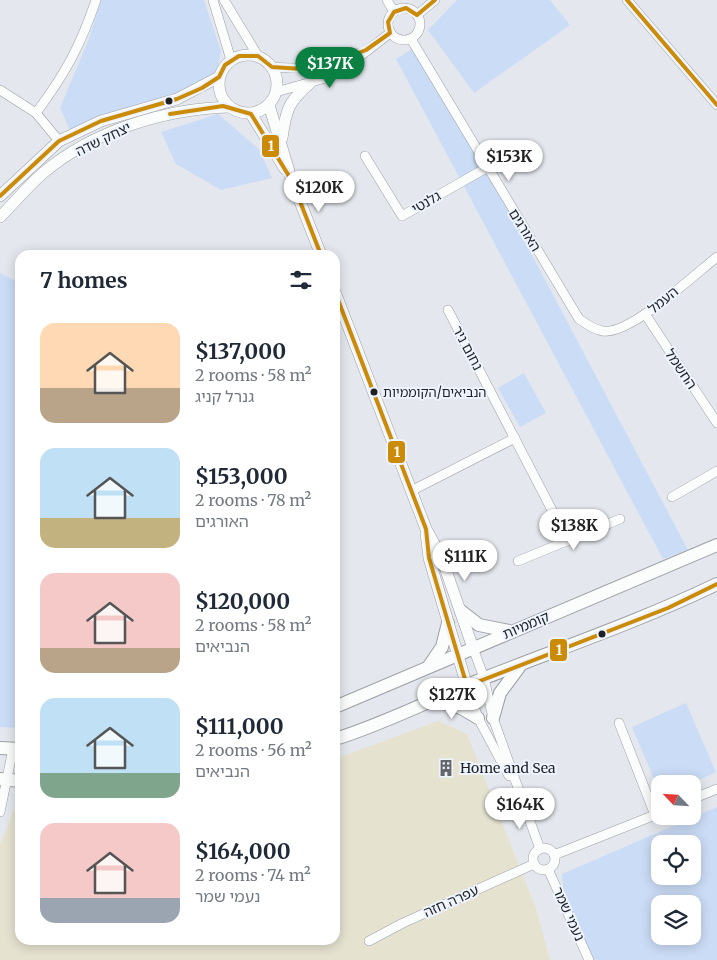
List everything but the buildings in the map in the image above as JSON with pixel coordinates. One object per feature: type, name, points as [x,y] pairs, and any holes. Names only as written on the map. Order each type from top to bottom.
[{"type":"main road","name":"קוממיות","points":[[340,705],[717,545]]},
{"type":"main road","points":[[340,737],[358,732],[484,678],[668,608],[717,584]]},
{"type":"main road","points":[[461,611],[479,625],[511,631]]},
{"type":"main road","points":[[427,668],[442,647],[448,623]]},
{"type":"main road","points":[[493,718],[500,693],[521,664]]},
{"type":"main road","points":[[433,700],[461,708],[478,718]]},
{"type":"street","points":[[36,114],[60,81],[82,40],[96,0]]},
{"type":"street","points":[[213,0],[231,60]]},
{"type":"street","points":[[224,0],[258,56],[272,67],[302,70],[321,67],[366,50]]},
{"type":"street","points":[[387,0],[394,12]]},
{"type":"street","points":[[417,15],[435,0]]},
{"type":"street","points":[[628,0],[717,105]]},
{"type":"street","points":[[406,8],[417,15],[420,28],[411,39],[402,41],[390,33],[388,22],[394,12],[406,8]]},
{"type":"street","points":[[276,92],[330,77],[345,68],[390,33]]},
{"type":"street","name":"האורגים","points":[[411,39],[486,168],[579,319],[604,332]]},
{"type":"street","points":[[258,56],[249,55],[231,60],[221,71],[219,77],[220,94],[229,108],[243,114],[251,114],[269,105],[276,92],[277,84],[272,67]]},
{"type":"street","name":"יצחק שדה","points":[[0,196],[59,141],[101,121],[177,99],[219,77]]},
{"type":"street","points":[[282,142],[286,110],[296,94],[310,83]]},
{"type":"street","points":[[0,90],[36,114],[59,141]]},
{"type":"street","points":[[269,105],[282,142],[292,181],[319,250]]},
{"type":"street","name":"יצחק שדה","points":[[0,217],[44,173],[85,146],[136,122],[204,108],[229,108]]},
{"type":"street","points":[[251,114],[292,181]]},
{"type":"street","name":"גלנטי","points":[[365,156],[402,216],[486,168]]},
{"type":"street","name":"העמל","points":[[604,332],[622,329],[645,314],[717,257]]},
{"type":"street","points":[[340,305],[426,529],[441,556],[484,678],[493,718],[540,849]]},
{"type":"street","name":"נחום ניר","points":[[448,310],[568,541]]},
{"type":"street","name":"החשמל","points":[[645,314],[717,423]]},
{"type":"street","points":[[411,490],[515,438]]},
{"type":"street","points":[[672,497],[717,470]]},
{"type":"street","points":[[518,561],[620,519]]},
{"type":"street","points":[[426,529],[429,558],[457,655],[478,718],[522,802]]},
{"type":"street","points":[[619,723],[651,800]]},
{"type":"street","points":[[0,812],[3,779],[11,748]]},
{"type":"street","points":[[701,795],[717,789]]},
{"type":"street","points":[[554,855],[651,816]]},
{"type":"street","points":[[540,849],[550,849],[554,855],[554,864],[548,869],[541,870],[534,864],[534,853],[540,849]]},
{"type":"street","name":"עפרה חזה","points":[[369,941],[403,923],[534,864]]},
{"type":"street","name":"נעמי שמר","points":[[548,869],[589,960]]},
{"type":"shaded area","points":[[101,0],[204,0],[221,51],[218,67],[212,76],[192,89],[70,130],[60,108],[88,41]]},
{"type":"shaded area","points":[[457,0],[550,0],[570,25],[474,93],[428,30]]},
{"type":"shaded area","points":[[418,45],[486,168],[688,550],[663,559],[396,59]]},
{"type":"shaded area","points":[[218,114],[259,149],[272,178],[221,190],[176,164],[161,132]]},
{"type":"shaded area","points":[[0,273],[15,280],[15,728],[0,727]]},
{"type":"shaded area","points":[[524,373],[546,413],[520,427],[498,388]]},
{"type":"shaded area","points":[[686,703],[716,772],[701,779],[701,775],[652,775],[632,727]]},
{"type":"shaded area","points":[[717,807],[717,960],[593,960],[563,890],[562,874],[651,836],[651,885],[701,885],[701,835],[652,835],[675,825],[701,825],[701,814]]},
{"type":"sand","points":[[438,721],[467,734],[536,908],[550,960],[0,960],[0,845],[15,807],[15,945],[340,945],[340,757]]},
{"type":"transit line","name":"1","points":[[0,196],[59,141],[101,121],[177,99],[202,88],[219,77],[225,65],[239,56],[258,56],[272,67],[302,69],[321,67],[366,50],[390,33],[388,22],[394,12],[406,8],[417,15],[435,0]]},
{"type":"transit line","name":"1","points":[[627,0],[717,105]]},
{"type":"transit line","name":"1","points":[[170,114],[223,106],[251,114],[292,181],[319,250]]},
{"type":"transit line","name":"1","points":[[340,305],[426,529],[429,558],[467,686],[668,608],[717,584]]},
{"type":"place","name":"הנביאים/הקוממיות","points":[[374,392]]},
{"type":"place","name":"Home and Sea","points":[[446,768]]}]
